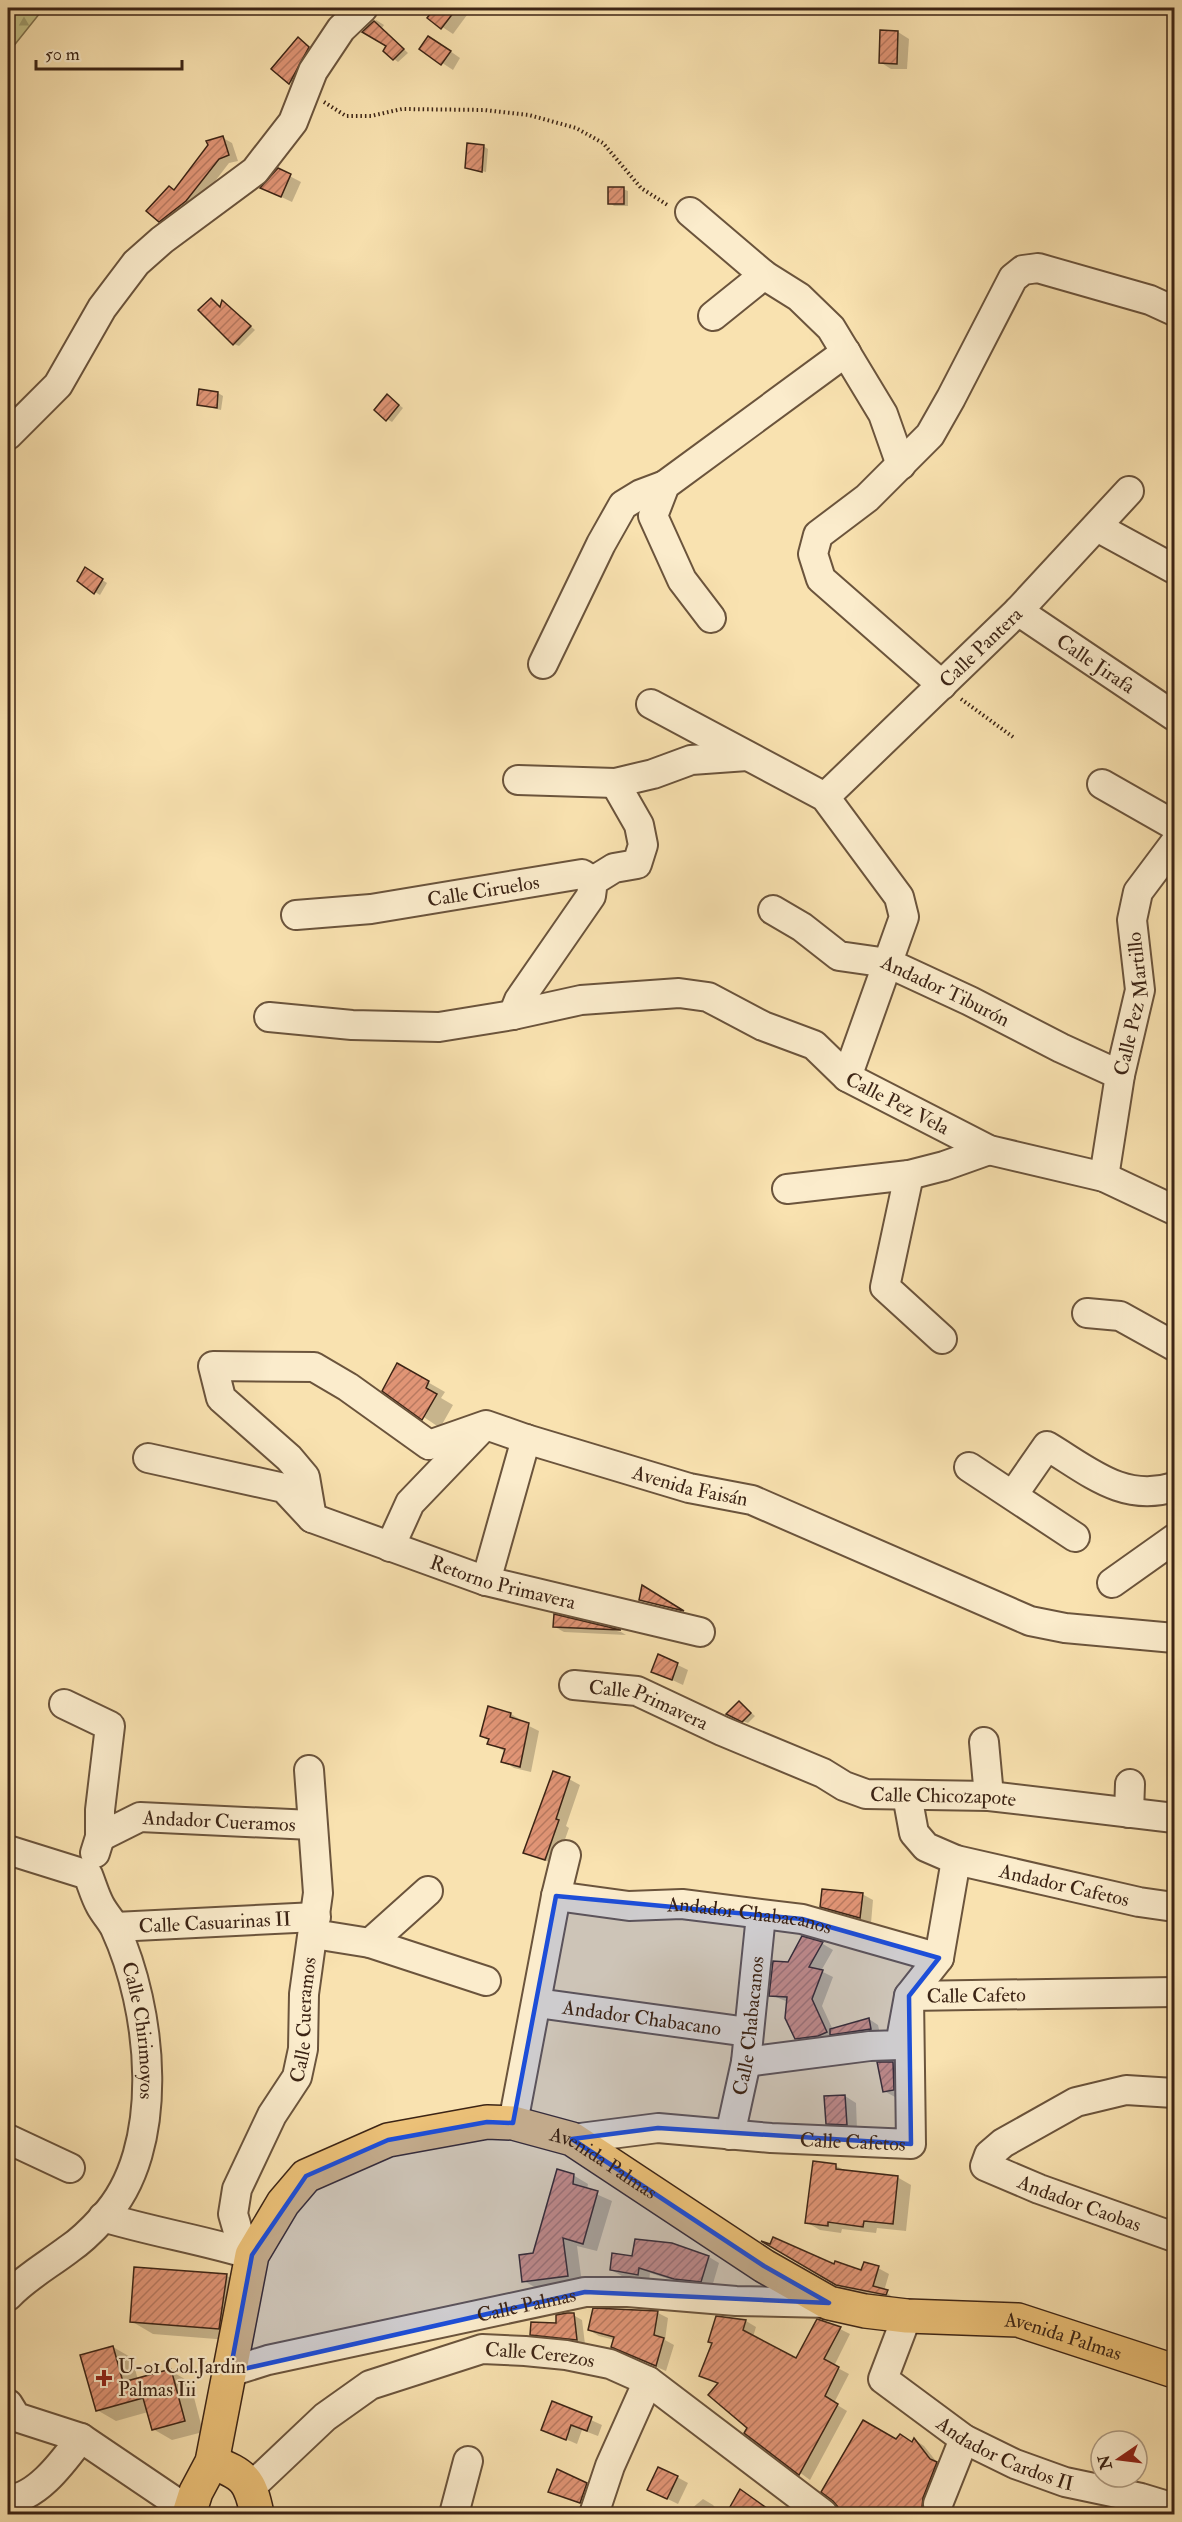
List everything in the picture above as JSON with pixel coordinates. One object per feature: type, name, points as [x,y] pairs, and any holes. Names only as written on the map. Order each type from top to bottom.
[{"type":"main road","name":"Avenida Palmas","points":[[189,2513],[212,2462],[230,2372],[248,2253],[283,2203],[306,2176],[388,2140],[487,2122],[513,2123],[572,2139],[764,2266],[829,2303],[865,2311],[907,2316],[1018,2320],[1174,2371]]},
{"type":"main road","points":[[212,2462],[234,2470],[254,2501]]},
{"type":"street","points":[[8,435],[57,384],[102,308],[136,263],[162,240],[255,171],[293,122],[313,71],[341,28],[363,8]]},
{"type":"street","points":[[690,212],[764,275],[799,297],[831,328],[883,414],[901,465]]},
{"type":"street","points":[[942,685],[821,579],[813,554],[818,535],[867,498],[930,435],[1013,278],[1023,270],[1038,268],[1150,300],[1174,311]]},
{"type":"street","points":[[712,316],[764,275]]},
{"type":"street","points":[[543,664],[623,505],[641,494],[665,485],[846,352]]},
{"type":"street","points":[[665,485],[653,516],[682,580],[711,618]]},
{"type":"street","name":"Calle Pantera","points":[[825,797],[1018,611],[1129,491]]},
{"type":"street","points":[[1097,527],[1174,569]]},
{"type":"street","name":"Calle Jirafa","points":[[1018,611],[1174,716]]},
{"type":"street","points":[[651,704],[825,797]]},
{"type":"street","points":[[518,780],[615,783],[652,774],[691,760],[747,756]]},
{"type":"street","points":[[513,1015],[519,1000],[591,896],[593,881],[614,867],[637,864],[643,845],[639,825],[615,783]]},
{"type":"street","points":[[1102,784],[1174,825]]},
{"type":"street","name":"Calle Pez Vela","points":[[825,797],[899,897],[904,917],[847,1077],[989,1150],[1104,1177],[1174,1210]]},
{"type":"street","name":"Calle Pez Martillo","points":[[1104,1177],[1120,1075],[1140,990],[1131,920],[1138,892],[1174,843]]},
{"type":"street","name":"Calle Ciruelos","points":[[296,915],[371,909],[582,874],[593,881]]},
{"type":"street","name":"Andador Tiburón","points":[[773,910],[802,927],[839,956],[888,963],[1120,1075]]},
{"type":"street","points":[[269,1017],[352,1025],[439,1027],[513,1015],[581,1000],[679,993],[708,997],[763,1026],[814,1045],[847,1077]]},
{"type":"street","points":[[787,1190],[909,1175],[944,1166],[989,1150]]},
{"type":"street","points":[[909,1175],[885,1287],[942,1339]]},
{"type":"street","points":[[1087,1313],[1120,1316],[1174,1346]]},
{"type":"street","points":[[312,1518],[305,1477],[289,1458],[221,1398],[213,1366],[315,1367],[348,1387],[429,1445],[486,1425]]},
{"type":"street","points":[[390,1547],[410,1503],[486,1425]]},
{"type":"street","name":"Avenida Faisán","points":[[486,1425],[689,1488],[752,1500],[1030,1621],[1065,1628],[1174,1638]]},
{"type":"street","points":[[486,1581],[526,1439]]},
{"type":"street","points":[[1013,1496],[1047,1446],[1111,1484],[1134,1492],[1155,1493],[1174,1487]]},
{"type":"street","points":[[148,1458],[222,1472],[284,1488],[312,1518]]},
{"type":"street","points":[[969,1467],[1075,1538]]},
{"type":"street","name":"Retorno Primavera","points":[[312,1518],[486,1581],[700,1632]]},
{"type":"street","points":[[1112,1583],[1174,1539]]},
{"type":"street","name":"Calle Primavera","points":[[574,1685],[637,1691],[722,1731]]},
{"type":"street","points":[[8,1850],[88,1875],[100,1837],[100,1810],[110,1726],[64,1704]]},
{"type":"street","name":"Calle Chicozapote","points":[[722,1731],[823,1773],[844,1786],[866,1794],[990,1796],[1174,1818]]},
{"type":"street","points":[[984,1742],[990,1796]]},
{"type":"street","name":"Calle Cueramos","points":[[248,2253],[233,2214],[237,2189],[272,2115],[297,2077],[303,2049],[304,1994],[318,1893],[309,1770]]},
{"type":"street","points":[[1129,1813],[1130,1784]]},
{"type":"street","name":"Andador Cafetos","points":[[907,1795],[915,1833],[926,1847],[956,1860],[1139,1902],[1174,1907]]},
{"type":"street","name":"Andador Cueramos","points":[[100,1837],[140,1817],[312,1825]]},
{"type":"street","points":[[513,2123],[556,1896],[566,1855]]},
{"type":"street","points":[[909,1996],[939,1958],[956,1860]]},
{"type":"street","name":"Calle Chirimoyos","points":[[8,2296],[26,2278],[71,2248],[104,2217],[126,2188],[141,2144],[148,2087],[144,2035],[135,1986],[115,1927],[100,1905],[88,1875]]},
{"type":"street","points":[[370,1943],[428,1891]]},
{"type":"street","name":"Andador Chabacanos","points":[[556,1896],[629,1906],[682,1904],[802,1918],[939,1958]]},
{"type":"street","name":"Calle Chabacanos","points":[[730,2135],[746,2062],[761,1915]]},
{"type":"street","name":"Calle Casuarinas II","points":[[115,1927],[315,1925],[486,1981]]},
{"type":"street","name":"Calle Cafeto","points":[[746,2062],[870,2046],[900,2045],[909,1996],[1174,1992]]},
{"type":"street","name":"Calle Cafetos","points":[[572,2139],[658,2128],[730,2135],[910,2144],[909,1996]]},
{"type":"street","name":"Andador Chabacano","points":[[537,2003],[748,2032]]},
{"type":"street","name":"Andador Caobas","points":[[1174,2093],[1126,2090],[1077,2102],[1004,2143],[989,2155],[986,2166],[1039,2189],[1174,2237]]},
{"type":"street","points":[[8,2139],[70,2168]]},
{"type":"street","points":[[104,2217],[148,2231],[204,2241],[248,2253]]},
{"type":"street","name":"Calle Palmas","points":[[230,2372],[268,2360],[585,2292],[628,2292],[736,2301],[829,2303]]},
{"type":"street","name":"Andador Cardos II","points":[[907,2316],[883,2379],[964,2439],[1015,2464],[1065,2482],[1141,2498],[1174,2508]]},
{"type":"street","name":"Calle Cerezos","points":[[254,2501],[325,2417],[370,2385],[482,2349],[566,2355],[610,2364],[648,2381],[823,2514]]},
{"type":"street","points":[[594,2514],[609,2466],[648,2381]]},
{"type":"street","points":[[8,2404],[16,2417],[81,2438],[189,2513]]},
{"type":"street","points":[[10,2504],[36,2487],[57,2469],[81,2438]]},
{"type":"street","points":[[938,2504],[964,2439]]},
{"type":"street","points":[[453,2514],[468,2462]]},
{"type":"path","points":[[306,90],[346,116],[371,116],[402,109],[484,110],[530,115],[576,128],[603,143],[641,188],[665,205],[690,212]]},
{"type":"path","points":[[942,685],[1013,737]]},
{"type":"highlighted area","points":[[556,1896],[802,1919],[939,1958],[909,1996],[911,2144],[658,2128],[572,2139],[764,2266],[829,2303],[585,2292],[230,2372],[252,2255],[306,2176],[388,2140],[487,2122],[513,2123]]},
{"type":"green space","points":[[8,8],[44,8],[8,53]]},
{"type":"building","points":[[435,8],[457,8],[441,29],[427,18]]},
{"type":"building","points":[[374,21],[404,49],[393,60],[383,51],[386,46],[362,32]]},
{"type":"building","points":[[880,30],[898,31],[897,64],[879,63]]},
{"type":"building","points":[[428,36],[451,51],[441,65],[419,49]]},
{"type":"building","points":[[298,37],[309,47],[289,84],[271,69]]},
{"type":"building","points":[[223,136],[229,155],[219,159],[186,201],[159,222],[146,211],[169,186],[174,190],[208,145],[206,141]]},
{"type":"building","points":[[467,143],[484,145],[482,172],[465,168]]},
{"type":"building","points":[[278,168],[291,174],[281,197],[260,188]]},
{"type":"building","points":[[608,187],[624,187],[624,204],[608,204]]},
{"type":"building","points":[[211,298],[220,307],[222,300],[251,326],[233,345],[198,310]]},
{"type":"building","points":[[199,389],[218,392],[217,408],[197,405]]},
{"type":"building","points":[[387,394],[399,405],[386,421],[374,410]]},
{"type":"building","points":[[85,567],[103,579],[94,594],[77,581]]},
{"type":"building","points":[[397,1363],[429,1381],[426,1388],[437,1394],[422,1420],[382,1391]]},
{"type":"building","points":[[642,1585],[684,1611],[639,1600]]},
{"type":"building","points":[[554,1614],[621,1630],[553,1627]]},
{"type":"building","points":[[658,1654],[678,1663],[672,1680],[651,1672]]},
{"type":"building","points":[[739,1701],[751,1713],[742,1722],[726,1714]]},
{"type":"building","points":[[488,1706],[511,1713],[510,1717],[529,1723],[520,1767],[501,1762],[505,1749],[487,1744],[489,1739],[480,1736]]},
{"type":"building","points":[[553,1771],[570,1777],[556,1819],[559,1820],[545,1860],[523,1853]]},
{"type":"building","points":[[822,1889],[863,1893],[860,1918],[820,1907]]},
{"type":"building","points":[[802,1936],[823,1942],[809,1967],[823,1970],[812,1999],[827,2032],[818,2036],[795,2039],[785,2018],[787,1997],[769,1996],[773,1961],[788,1962]]},
{"type":"building","points":[[869,2018],[871,2029],[830,2035],[830,2029]]},
{"type":"building","points":[[877,2062],[893,2062],[894,2090],[883,2092]]},
{"type":"building","points":[[845,2095],[847,2125],[826,2124],[824,2096]]},
{"type":"building","points":[[813,2161],[836,2164],[836,2169],[898,2176],[893,2224],[864,2221],[863,2227],[828,2222],[828,2226],[805,2223]]},
{"type":"building","points":[[557,2169],[574,2174],[573,2184],[598,2191],[583,2244],[563,2238],[568,2276],[522,2282],[519,2255],[533,2253]]},
{"type":"building","points":[[773,2237],[834,2264],[835,2261],[861,2270],[864,2262],[879,2266],[873,2286],[888,2290],[886,2295],[836,2285],[761,2241],[770,2244]]},
{"type":"building","points":[[635,2239],[672,2243],[709,2256],[701,2282],[674,2279],[639,2268],[638,2275],[610,2270],[612,2253],[632,2256]]},
{"type":"building","points":[[134,2267],[227,2274],[219,2329],[130,2322]]},
{"type":"building","points":[[593,2308],[658,2311],[654,2335],[664,2338],[656,2366],[611,2347],[614,2337],[588,2330]]},
{"type":"building","points":[[574,2313],[577,2340],[530,2335],[531,2322],[556,2323],[556,2315]]},
{"type":"building","points":[[716,2316],[746,2320],[743,2330],[796,2358],[817,2319],[841,2327],[824,2359],[839,2367],[825,2396],[838,2404],[799,2475],[744,2433],[747,2428],[708,2395],[718,2383],[699,2376],[712,2343],[708,2342]]},
{"type":"building","points":[[113,2346],[123,2382],[171,2369],[185,2421],[152,2430],[143,2398],[96,2411],[80,2355]]},
{"type":"building","points":[[552,2401],[592,2417],[587,2431],[571,2425],[566,2440],[541,2430]]},
{"type":"building","points":[[863,2420],[896,2439],[900,2434],[912,2442],[914,2438],[930,2459],[937,2462],[923,2498],[922,2507],[925,2514],[839,2514],[838,2507],[821,2492]]},
{"type":"building","points":[[658,2467],[678,2476],[667,2499],[647,2490]]},
{"type":"building","points":[[557,2469],[587,2483],[580,2503],[548,2492]]},
{"type":"building","points":[[740,2489],[775,2514],[726,2514]]},
{"type":"place","name":"U-01 Col.Jardin Palmas Iii","points":[[104,2378]]}]
